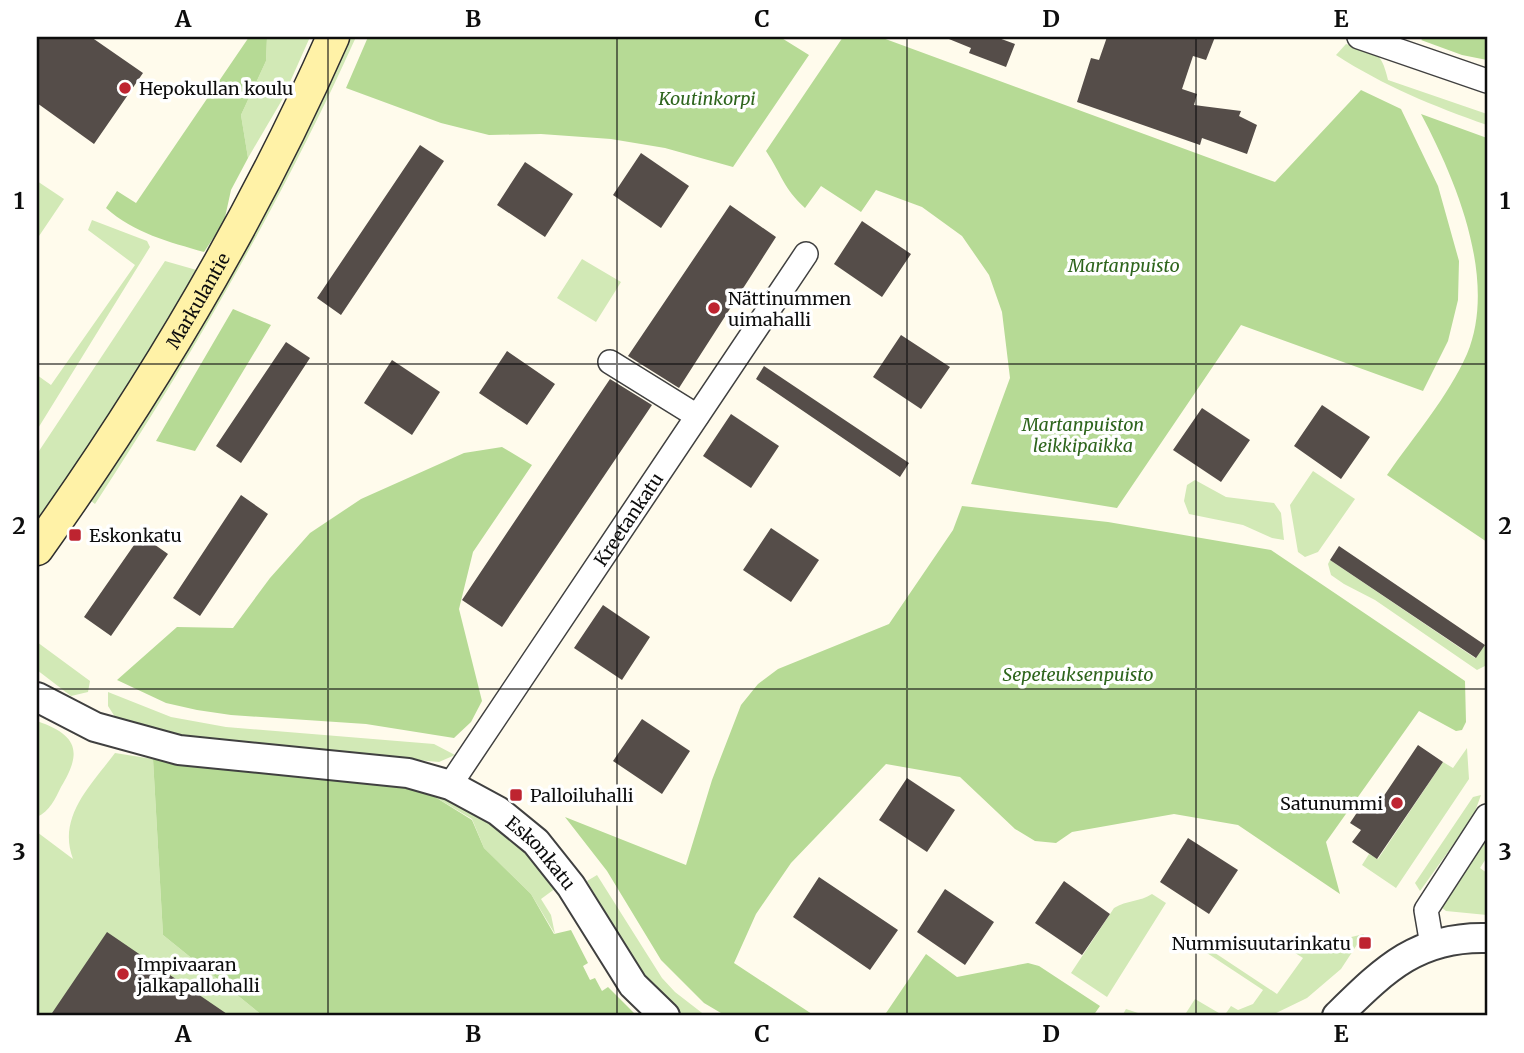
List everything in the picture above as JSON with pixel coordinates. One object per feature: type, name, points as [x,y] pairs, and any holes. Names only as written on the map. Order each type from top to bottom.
[{"type":"main road","name":"Markulantie","points":[[37,549],[127,418],[197,304],[299,113],[333,37]]},
{"type":"street","points":[[1359,37],[1487,81]]},
{"type":"street","name":"Kreetankatu","points":[[450,785],[806,254]]},
{"type":"street","points":[[610,362],[697,416]]},
{"type":"street","name":"Eskonkatu","points":[[37,697],[95,727],[180,750],[408,773],[450,785],[498,811],[536,842],[570,886],[633,985],[665,1016]]},
{"type":"street","points":[[1432,945],[1426,910],[1487,816]]},
{"type":"street","points":[[1337,1016],[1382,972],[1432,945],[1446,939],[1487,938]]},
{"type":"green space","points":[[249,37],[267,37],[266,61],[241,115],[248,158],[231,190],[224,222],[204,252],[152,236],[117,217],[106,208],[117,191],[136,203]]},
{"type":"green space","points":[[267,37],[310,37],[282,100],[248,158],[241,115],[266,61]]},
{"type":"green space","points":[[346,37],[356,37],[267,217],[167,391],[95,504],[91,501],[102,479]]},
{"type":"green space","name":"Koutinkorpi","points":[[368,37],[780,37],[809,55],[733,167],[665,148],[611,139],[541,134],[489,135],[441,123],[346,88]]},
{"type":"green space","name":"Martanpuisto","points":[[843,37],[880,37],[1275,182],[1361,90],[1401,109],[1438,186],[1459,261],[1458,300],[1448,341],[1423,391],[1241,325],[1117,508],[971,484],[1010,378],[1002,312],[989,275],[962,236],[922,207],[876,190],[861,212],[821,186],[805,208],[787,188],[766,151]]},
{"type":"green space","points":[[1425,37],[1487,37],[1487,60],[1462,55],[1421,40]]},
{"type":"green space","points":[[1346,44],[1375,53],[1382,62],[1388,80],[1487,114],[1487,125],[1409,95],[1354,66],[1336,55]]},
{"type":"green space","points":[[1421,114],[1487,138],[1487,542],[1387,475],[1459,370],[1467,354],[1475,325],[1478,295],[1469,231],[1459,199]]},
{"type":"green space","points":[[37,181],[64,199],[37,239]]},
{"type":"green space","points":[[92,220],[147,241],[150,247],[37,430],[37,375],[51,385],[135,265],[88,230]]},
{"type":"green space","points":[[582,259],[621,282],[596,322],[557,298]]},
{"type":"green space","points":[[165,261],[200,271],[151,357],[37,526],[37,454]]},
{"type":"green space","points":[[233,309],[271,325],[195,451],[156,441]]},
{"type":"green space","points":[[502,447],[532,465],[473,552],[459,609],[482,701],[471,722],[454,738],[366,724],[231,715],[197,710],[166,703],[117,680],[177,627],[233,628],[270,578],[310,533],[361,499],[464,453]]},
{"type":"green space","points":[[1313,471],[1355,499],[1318,552],[1305,557],[1298,552],[1290,505]]},
{"type":"green space","points":[[1195,480],[1226,497],[1274,503],[1281,513],[1284,540],[1272,538],[1243,525],[1189,514],[1184,501],[1187,485]]},
{"type":"green space","name":"Sepeteuksenpuisto","points":[[962,506],[1108,522],[1271,550],[1465,681],[1466,722],[1462,730],[1456,731],[1419,711],[1326,842],[1340,894],[1238,825],[1174,814],[1072,832],[1056,843],[1035,841],[1015,829],[960,777],[886,764],[791,863],[756,914],[734,963],[815,1016],[726,1016],[704,1003],[661,960],[607,871],[565,817],[686,865],[712,780],[741,705],[758,684],[778,669],[889,624],[953,530]]},
{"type":"green space","points":[[1330,560],[1475,658],[1487,642],[1487,665],[1477,670],[1375,600],[1344,584],[1331,575],[1328,564]]},
{"type":"green space","points":[[37,642],[90,681],[88,692],[71,696],[37,670]]},
{"type":"green space","points":[[108,692],[171,717],[226,727],[434,744],[455,755],[439,762],[195,740],[117,720],[108,706]]},
{"type":"green space","points":[[37,721],[61,732],[68,739],[74,754],[68,774],[54,800],[37,817]]},
{"type":"green space","points":[[1467,748],[1469,779],[1396,888],[1362,865],[1369,854],[1378,859],[1443,762],[1453,768]]},
{"type":"green space","points":[[115,753],[153,759],[163,935],[263,1016],[37,1016],[37,832],[73,859],[69,829],[73,815],[87,790]]},
{"type":"green space","points":[[153,759],[408,787],[435,797],[472,820],[484,848],[531,894],[554,934],[571,930],[588,963],[583,966],[590,980],[595,978],[602,991],[608,987],[637,1016],[263,1016],[163,935]]},
{"type":"green space","points":[[1481,795],[1473,817],[1420,891],[1415,883],[1473,797]]},
{"type":"green space","points":[[435,797],[454,801],[488,819],[532,858],[556,888],[541,899],[551,915],[555,934],[531,894],[484,848],[472,819]]},
{"type":"green space","points":[[1487,838],[1487,857],[1480,868],[1487,873],[1487,915],[1446,911],[1441,907]]},
{"type":"green space","points":[[597,875],[662,978],[706,1016],[684,1016],[646,981],[587,881]]},
{"type":"green space","points":[[1152,894],[1166,903],[1107,997],[1071,973],[1114,908]]},
{"type":"green space","points":[[1364,934],[1341,969],[1307,998],[1270,1016],[1224,1016],[1231,1006],[1238,1010],[1253,1004],[1263,990],[1207,953],[1209,949],[1277,994],[1303,958],[1292,951]]},
{"type":"green space","points":[[926,954],[957,977],[1028,963],[1039,966],[1100,1006],[1093,1016],[884,1016]]},
{"type":"green space","points":[[1195,999],[1224,1016],[1122,1016],[1126,1009],[1144,1015],[1186,1013]]},
{"type":"building","points":[[37,37],[91,37],[143,73],[94,144],[37,103]]},
{"type":"building","points":[[944,37],[996,37],[1015,44],[1006,67],[969,53],[971,48]]},
{"type":"building","points":[[1107,37],[1215,37],[1206,60],[1193,56],[1182,89],[1197,94],[1194,105],[1241,111],[1239,116],[1257,125],[1247,154],[1202,138],[1200,145],[1077,102],[1091,58],[1099,60]]},
{"type":"building","points":[[420,145],[444,161],[341,315],[317,298]]},
{"type":"building","points":[[641,153],[689,186],[661,228],[613,195]]},
{"type":"building","points":[[525,162],[573,194],[545,237],[497,205]]},
{"type":"building","points":[[730,205],[776,237],[679,388],[628,356]]},
{"type":"building","points":[[862,221],[911,254],[882,297],[834,264]]},
{"type":"building","points":[[901,335],[950,367],[921,409],[873,377]]},
{"type":"building","points":[[286,342],[310,358],[241,463],[216,446]]},
{"type":"building","points":[[507,351],[555,384],[527,425],[479,393]]},
{"type":"building","points":[[392,360],[440,392],[412,435],[364,403]]},
{"type":"building","points":[[764,366],[909,463],[900,477],[756,379]]},
{"type":"building","points":[[610,379],[652,405],[502,627],[462,600]]},
{"type":"building","points":[[1322,405],[1370,437],[1341,479],[1294,446]]},
{"type":"building","points":[[1202,408],[1250,440],[1221,482],[1173,450]]},
{"type":"building","points":[[731,414],[779,446],[751,488],[703,456]]},
{"type":"building","points":[[241,495],[268,514],[200,616],[173,598]]},
{"type":"building","points":[[771,528],[819,560],[791,602],[743,570]]},
{"type":"building","points":[[141,535],[168,554],[111,636],[84,617]]},
{"type":"building","points":[[1339,546],[1485,645],[1476,658],[1330,560]]},
{"type":"building","points":[[603,605],[650,637],[622,680],[574,648]]},
{"type":"building","points":[[642,719],[690,751],[662,794],[613,761]]},
{"type":"building","name":"Satunummi","points":[[1418,745],[1443,762],[1377,859],[1352,842],[1361,830],[1350,823],[1366,799],[1377,806]]},
{"type":"building","points":[[907,778],[955,810],[927,852],[879,820]]},
{"type":"building","points":[[1188,838],[1238,870],[1209,914],[1160,882]]},
{"type":"building","points":[[819,877],[898,930],[870,970],[793,917]]},
{"type":"building","points":[[1064,881],[1110,914],[1082,955],[1035,923]]},
{"type":"building","points":[[945,889],[994,922],[965,965],[917,932]]},
{"type":"building","name":"Impivaaran jalkapallohalli","points":[[107,932],[230,1016],[50,1016]]},
{"type":"place","name":"Hepokullan koulu","points":[[125,88]]},
{"type":"place","name":"Nättinummen uimahalli","points":[[714,308]]},
{"type":"place","name":"Eskonkatu","points":[[75,535]]},
{"type":"place","name":"Palloiluhalli","points":[[516,795]]},
{"type":"place","name":"Satunummi","points":[[1397,803]]},
{"type":"place","name":"Nummisuutarinkatu","points":[[1365,943]]},
{"type":"place","name":"Impivaaran jalkapallohalli","points":[[123,974]]},
{"type":"park label","name":"Martanpuiston leikkipaikka","points":[[1083,434]]}]
